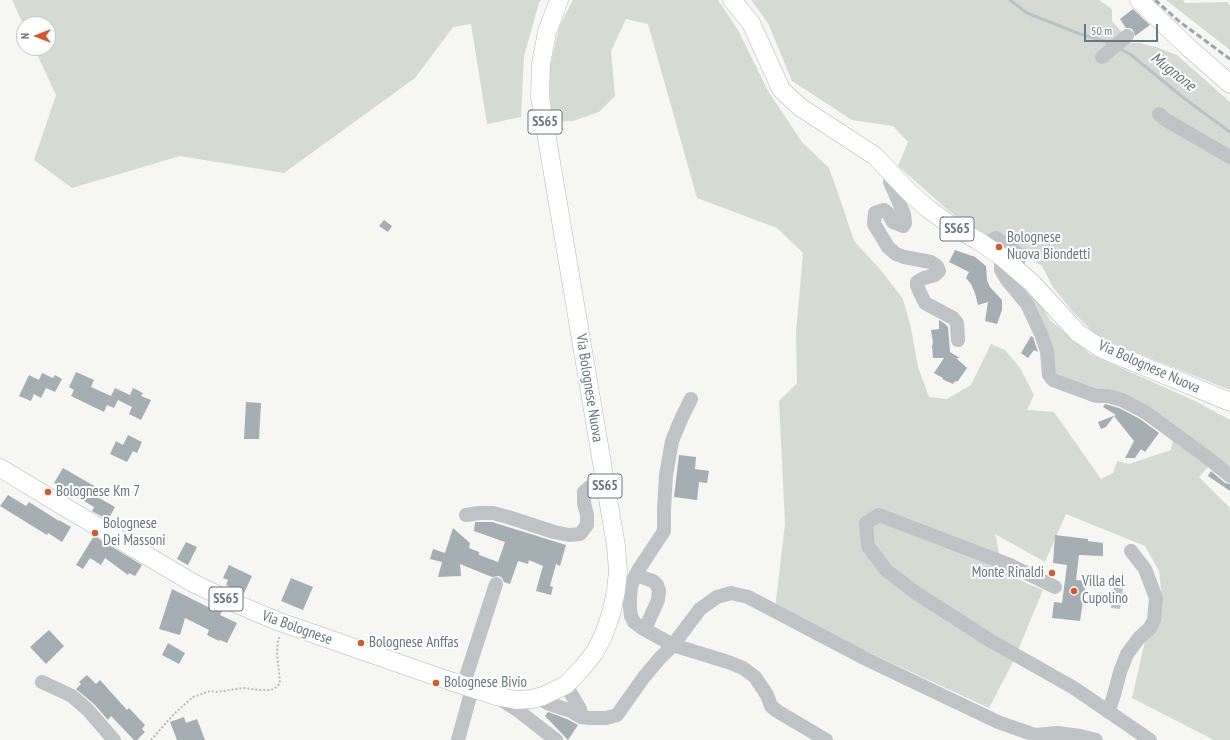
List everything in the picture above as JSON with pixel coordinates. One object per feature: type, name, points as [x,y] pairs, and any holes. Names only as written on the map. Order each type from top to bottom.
[{"type":"main road","name":"Via Bolognese Nuova","points":[[732,0],[751,23],[778,83],[786,96],[800,107],[875,156],[909,192],[927,208],[1009,263],[1032,283],[1078,333],[1102,349],[1230,402]]},
{"type":"main road","points":[[1140,0],[1189,48],[1230,84]]},
{"type":"main road","name":"Via Bolognese Nuova","points":[[496,696],[532,704],[566,685],[595,652],[604,634],[611,614],[616,591],[618,571],[616,546],[540,97],[541,64],[547,32],[559,2]]},
{"type":"main road","name":"Via Bolognese","points":[[0,468],[194,583],[237,604],[296,628],[496,696]]},
{"type":"street","points":[[1102,57],[1127,36]]},
{"type":"street","points":[[1159,114],[1166,120],[1230,157]]},
{"type":"street","points":[[893,175],[890,182],[904,214],[905,223],[903,226],[892,222],[888,213],[884,210],[875,213],[874,224],[888,247],[896,254],[904,258],[931,262],[937,266],[939,271],[935,275],[917,282],[917,286],[924,303],[953,318],[957,323],[958,340]]},
{"type":"street","points":[[1009,263],[1000,264],[1001,270],[1027,304],[1041,334],[1047,352],[1049,375],[1053,380],[1096,396],[1108,396],[1122,400],[1145,412],[1230,476]]},
{"type":"street","points":[[691,399],[680,419],[672,441],[666,476],[664,532],[636,575],[631,587],[631,616],[634,622],[673,644],[744,668],[755,678],[767,695],[771,706],[826,740]]},
{"type":"street","points":[[466,515],[493,513],[554,532],[569,535],[580,534],[587,525],[584,492],[590,487],[604,482]]},
{"type":"street","points":[[1055,587],[1010,565],[878,515],[866,523],[868,546],[886,570],[916,593],[991,641],[1074,688],[1150,740]]},
{"type":"street","points":[[1108,712],[1127,654],[1139,638],[1150,628],[1154,620],[1156,598],[1145,569],[1131,551]]},
{"type":"street","points":[[636,575],[653,581],[657,585],[659,591],[658,600],[645,629]]},
{"type":"street","points":[[458,740],[467,687],[496,584]]},
{"type":"street","points":[[532,704],[548,703],[590,718],[606,718],[617,715],[644,677],[673,644],[700,609],[717,597],[731,593],[748,597],[868,660],[998,722],[1035,735],[1057,733],[1096,740]]},
{"type":"street","points":[[42,682],[72,696],[88,710],[114,740]]},
{"type":"street","points":[[566,685],[580,709],[581,716]]},
{"type":"street","points":[[532,704],[556,740]]},
{"type":"path","points":[[151,740],[173,715],[193,697],[210,691],[217,692],[243,688],[271,690],[277,687],[280,683],[277,653],[278,639],[296,628]]},
{"type":"shaded area","points":[[12,0],[541,0],[524,56],[521,117],[487,124],[471,24],[453,27],[415,78],[284,173],[180,156],[72,188],[34,160],[56,95],[38,56],[56,56],[56,16],[19,16]]},
{"type":"shaded area","points":[[573,0],[718,0],[738,30],[768,91],[802,142],[829,168],[854,241],[880,269],[903,299],[911,328],[918,367],[929,397],[947,399],[971,385],[991,344],[1005,350],[1020,368],[1034,395],[1027,410],[1054,412],[1101,479],[1113,473],[1117,461],[1129,464],[1171,450],[1173,437],[1095,389],[1056,378],[1007,273],[1033,292],[1050,320],[1090,354],[1195,401],[1230,420],[1230,468],[1217,457],[1199,477],[1230,508],[1230,740],[1214,740],[1132,698],[1145,641],[1157,629],[1162,597],[1159,571],[1145,546],[1066,514],[1045,562],[995,534],[1003,570],[1026,583],[1043,590],[1013,662],[989,708],[775,609],[785,524],[779,401],[797,383],[796,332],[803,253],[777,228],[697,198],[648,24],[626,19],[611,51],[615,96],[599,112],[573,121],[552,122],[549,72],[559,27]]},
{"type":"shaded area","points":[[751,0],[1099,0],[1112,9],[1112,21],[1131,43],[1140,43],[1156,47],[1177,55],[1230,102],[1230,390],[1117,345],[1094,333],[1073,312],[1053,287],[1042,266],[1000,238],[981,234],[949,211],[898,166],[908,142],[893,126],[852,120],[792,81],[768,23]]},
{"type":"shaded area","points":[[1166,0],[1183,0],[1185,3],[1227,2],[1230,5],[1230,50]]},
{"type":"shaded area","points":[[1114,587],[1123,589],[1120,609],[1111,608]]},
{"type":"building","points":[[1133,9],[1150,25],[1135,36],[1133,30],[1126,28],[1120,19]]},
{"type":"building","points":[[384,220],[392,226],[388,232],[379,226]]},
{"type":"building","points":[[955,250],[975,257],[986,266],[987,280],[990,287],[1002,300],[1002,310],[997,324],[985,321],[988,302],[978,305],[971,284],[966,278],[969,272],[949,262]]},
{"type":"building","points":[[939,320],[948,327],[950,352],[960,358],[956,358],[967,368],[958,381],[954,382],[953,384],[934,373],[944,358],[933,358],[931,330],[939,329]]},
{"type":"building","points":[[1031,336],[1033,337],[1038,352],[1034,350],[1028,358],[1021,353]]},
{"type":"building","points":[[76,372],[94,380],[91,387],[111,396],[115,388],[130,395],[133,388],[143,393],[141,396],[151,400],[141,420],[129,414],[132,407],[118,400],[114,408],[107,405],[104,412],[71,396],[74,390],[69,387]]},
{"type":"building","points":[[42,373],[53,378],[55,375],[62,379],[55,392],[46,388],[41,398],[34,394],[31,401],[19,396],[29,375],[39,380]]},
{"type":"building","points":[[246,402],[261,403],[259,439],[244,439]]},
{"type":"building","points":[[1105,404],[1119,408],[1140,419],[1159,433],[1145,452],[1141,449],[1135,458],[1125,458],[1134,441],[1114,416],[1106,427],[1101,429],[1098,422],[1116,415],[1103,407]]},
{"type":"building","points":[[128,435],[142,442],[137,453],[133,451],[127,462],[110,454],[116,441],[123,445]]},
{"type":"building","points":[[679,455],[696,457],[695,469],[709,471],[707,483],[699,482],[697,500],[674,497]]},
{"type":"building","points":[[63,468],[96,487],[92,494],[115,507],[108,520],[92,511],[94,507],[54,483]]},
{"type":"building","points":[[1211,471],[1225,483],[1230,484],[1230,491],[1208,476]]},
{"type":"building","points":[[8,495],[26,506],[29,502],[71,527],[62,542],[48,533],[47,535],[0,506]]},
{"type":"building","points":[[475,522],[492,522],[566,545],[560,566],[556,564],[550,586],[553,587],[551,595],[536,591],[543,566],[529,560],[528,564],[518,561],[510,584],[504,582],[499,576],[492,577],[460,564],[461,576],[438,577],[442,562],[430,559],[433,549],[445,553],[453,528],[470,543],[469,548],[479,552],[479,555],[498,562],[505,542],[474,531]]},
{"type":"building","name":"Villa del Cupolino","points":[[1055,535],[1088,539],[1088,541],[1103,543],[1103,556],[1079,555],[1076,580],[1086,581],[1080,621],[1052,618],[1054,602],[1062,603],[1067,565],[1053,563]]},
{"type":"building","points":[[94,536],[142,565],[135,576],[129,573],[128,575],[105,558],[101,565],[90,558],[83,569],[76,565]]},
{"type":"building","points":[[186,542],[197,547],[188,565],[177,559]]},
{"type":"building","points":[[229,565],[252,576],[244,593],[226,585],[228,580],[223,578]]},
{"type":"building","points":[[291,578],[313,587],[303,610],[281,601]]},
{"type":"building","points":[[172,589],[212,609],[214,605],[223,609],[220,615],[237,623],[227,643],[207,635],[209,630],[185,618],[180,635],[159,629]]},
{"type":"building","points":[[49,630],[64,646],[46,664],[30,647]]},
{"type":"building","points":[[168,643],[185,653],[179,664],[162,655]]},
{"type":"building","points":[[87,675],[96,684],[100,680],[127,710],[129,708],[145,725],[142,729],[145,732],[137,740],[134,740],[111,716],[108,720],[94,704],[76,689],[81,684],[79,682]]},
{"type":"building","points":[[548,712],[578,725],[568,740],[545,716]]},
{"type":"building","points":[[184,717],[186,723],[197,719],[205,740],[177,740],[170,722]]},
{"type":"waterway","name":"Mugnone","points":[[1010,0],[1027,13],[1080,34],[1111,44]]},
{"type":"waterway","name":"Mugnone","points":[[1118,48],[1130,54],[1185,99],[1230,132]]},
{"type":"railway","points":[[1155,0],[1180,22],[1230,59]]},
{"type":"place","name":"Bolognese Nuova Biondetti","points":[[999,247]]},
{"type":"place","name":"Bolognese Km 7","points":[[48,492]]},
{"type":"place","name":"Bolognese Dei Massoni","points":[[95,533]]},
{"type":"place","name":"Monte Rinaldi","points":[[1052,573]]},
{"type":"place","name":"Villa del Cupolino","points":[[1074,591]]},
{"type":"place","name":"Bolognese Anffas","points":[[361,643]]},
{"type":"place","name":"Bolognese Bivio","points":[[436,683]]}]
